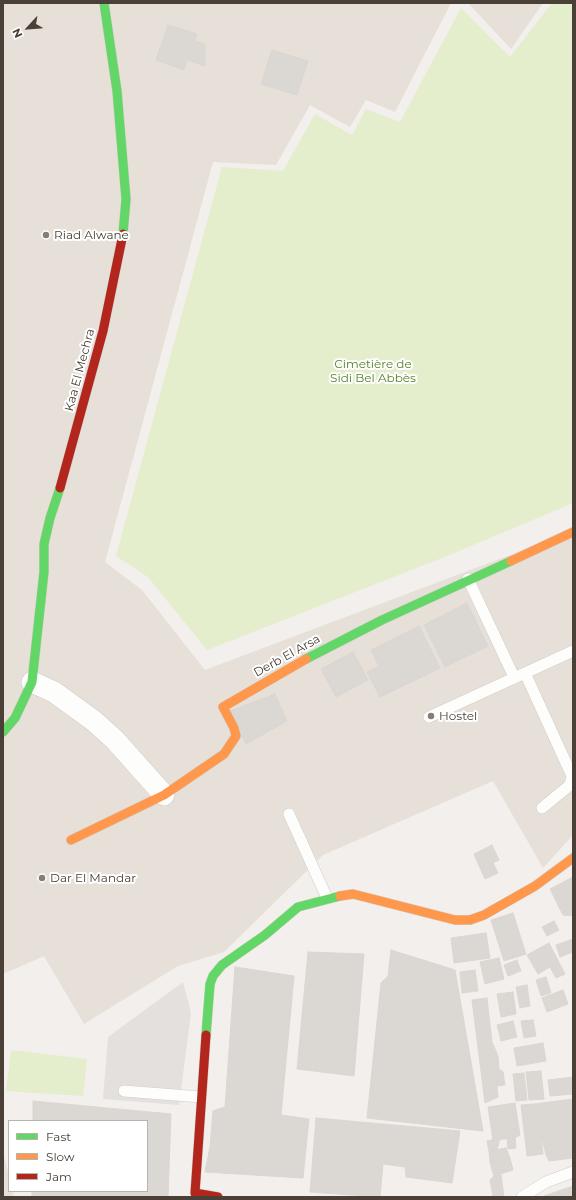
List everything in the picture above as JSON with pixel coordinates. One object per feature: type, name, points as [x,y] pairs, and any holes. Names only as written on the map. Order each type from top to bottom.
[{"type":"street","name":"Kaa El Mechra","points":[[3,732],[15,718],[32,682],[44,572],[44,544],[50,518],[67,469],[103,330],[116,274],[126,212],[118,91],[104,3]]},
{"type":"street","name":"Derb El Arsa","points":[[71,840],[164,795],[224,754],[233,743],[236,736],[234,728],[223,707],[310,656],[382,620],[573,532]]},
{"type":"street","points":[[32,682],[54,692],[94,721],[115,740],[164,795]]},
{"type":"street","points":[[218,1197],[194,1195],[210,984],[213,976],[222,965],[265,935],[298,907],[327,898],[353,894],[455,920],[470,920],[484,915],[535,886],[573,858]]},
{"type":"lane","points":[[468,580],[514,677]]},
{"type":"lane","points":[[429,717],[573,651]]},
{"type":"lane","points":[[525,673],[572,776],[570,785],[542,808]]},
{"type":"lane","points":[[289,814],[327,898]]},
{"type":"lane","points":[[124,1091],[201,1097]]},
{"type":"lane","points":[[522,1197],[546,1182],[573,1172]]},
{"type":"shaded area","points":[[3,3],[451,3],[395,112],[366,100],[350,127],[310,105],[276,165],[213,162],[105,562],[142,590],[205,670],[571,532],[573,539],[573,835],[543,868],[493,781],[323,855],[224,952],[178,966],[84,1024],[44,956],[3,974]]},
{"type":"shaded area","points":[[468,3],[543,3],[511,49]]},
{"type":"shaded area","points":[[183,982],[191,1013],[179,1105],[103,1099],[108,1037]]},
{"type":"shaded area","points":[[3,1152],[8,1172],[8,1192],[13,1192],[14,1197],[3,1197]]},
{"type":"green space","name":"Cimetière de Sidi Bel Abbès","points":[[552,3],[573,3],[573,503],[447,556],[207,650],[148,577],[116,556],[222,167],[283,171],[315,114],[352,135],[366,109],[400,122],[461,8],[510,57]]},
{"type":"green space","points":[[11,1050],[87,1059],[83,1096],[6,1091]]},
{"type":"building","points":[[168,25],[197,34],[195,41],[205,44],[205,66],[187,60],[184,70],[156,60]]},
{"type":"building","points":[[272,50],[308,61],[297,95],[261,84]]},
{"type":"building","points":[[467,603],[488,646],[445,667],[424,625]]},
{"type":"building","points":[[419,626],[440,668],[380,697],[367,672],[379,666],[371,650]]},
{"type":"building","points":[[353,652],[368,680],[336,697],[321,669]]},
{"type":"building","points":[[275,694],[287,721],[246,744],[230,711]]},
{"type":"building","points":[[492,845],[499,860],[493,863],[498,873],[485,879],[474,854]]},
{"type":"building","points":[[573,877],[573,916],[563,915],[550,889]]},
{"type":"building","points":[[513,913],[526,954],[504,961],[491,920]]},
{"type":"building","points":[[554,921],[559,930],[547,936],[542,927]]},
{"type":"building","points":[[486,933],[490,958],[454,963],[451,938]]},
{"type":"building","points":[[573,939],[573,952],[560,957],[556,945]]},
{"type":"building","points":[[549,943],[565,974],[556,978],[550,967],[538,974],[527,955]]},
{"type":"building","points":[[391,950],[455,970],[483,1131],[367,1118],[381,983],[388,976]]},
{"type":"building","points":[[308,952],[364,954],[354,1076],[297,1069]]},
{"type":"building","points":[[499,958],[504,979],[485,984],[480,962]]},
{"type":"building","points":[[517,960],[521,971],[508,976],[504,965]]},
{"type":"building","points":[[235,967],[294,976],[281,1115],[309,1119],[303,1178],[205,1172],[210,1147],[213,1111],[225,1107]]},
{"type":"building","points":[[475,970],[478,991],[462,993],[460,972]]},
{"type":"building","points":[[546,977],[551,993],[541,996],[536,980]]},
{"type":"building","points":[[527,985],[530,1006],[520,1008],[516,987]]},
{"type":"building","points":[[563,990],[568,1004],[547,1012],[542,998]]},
{"type":"building","points":[[513,992],[516,1014],[501,1017],[497,994]]},
{"type":"building","points":[[487,998],[492,1042],[498,1056],[499,1069],[503,1072],[505,1085],[497,1086],[498,1097],[485,1103],[472,1000]]},
{"type":"building","points":[[533,1020],[536,1036],[524,1038],[521,1021]]},
{"type":"building","points":[[513,1021],[517,1037],[501,1041],[497,1025]]},
{"type":"building","points":[[543,1043],[546,1061],[517,1066],[514,1048]]},
{"type":"building","points":[[541,1071],[544,1099],[529,1100],[526,1072]]},
{"type":"building","points":[[524,1073],[527,1100],[516,1101],[513,1074]]},
{"type":"building","points":[[573,1077],[573,1094],[550,1096],[548,1080]]},
{"type":"building","points":[[573,1099],[573,1158],[549,1161],[541,1134],[546,1131],[545,1123],[537,1120],[535,1104]]},
{"type":"building","points":[[33,1101],[171,1114],[168,1197],[32,1197],[32,1192],[148,1192],[148,1120],[33,1120]]},
{"type":"building","points":[[515,1103],[520,1135],[515,1138],[493,1140],[488,1107]]},
{"type":"building","points":[[535,1104],[537,1120],[545,1123],[546,1131],[541,1134],[543,1154],[527,1156],[521,1105]]},
{"type":"building","points":[[316,1118],[460,1131],[452,1183],[406,1177],[405,1167],[383,1164],[380,1197],[310,1192]]},
{"type":"building","points":[[500,1138],[497,1150],[489,1151],[487,1141]]},
{"type":"building","points":[[507,1138],[515,1138],[516,1148],[508,1149]]},
{"type":"building","points":[[506,1148],[510,1158],[490,1163],[489,1151]]},
{"type":"building","points":[[510,1158],[513,1170],[494,1176],[490,1163]]},
{"type":"building","points":[[501,1175],[504,1197],[493,1197],[490,1180],[494,1176]]},
{"type":"building","points":[[573,1186],[573,1197],[544,1197],[544,1196]]},
{"type":"traffic: fast","points":[[104,3],[117,91],[126,199],[123,234]]},
{"type":"traffic: fast","points":[[3,732],[15,718],[32,682],[44,572],[44,544],[50,518],[60,488]]},
{"type":"traffic: fast","points":[[306,659],[382,620],[511,561]]},
{"type":"traffic: fast","points":[[206,1035],[210,984],[213,976],[222,965],[265,935],[298,907],[340,896]]},
{"type":"traffic: slow","points":[[511,561],[573,532]]},
{"type":"traffic: slow","points":[[71,840],[164,795],[224,754],[236,736],[234,728],[223,707],[306,659]]},
{"type":"traffic: slow","points":[[340,896],[353,894],[455,920],[470,920],[484,915],[535,886],[573,858]]},
{"type":"traffic: jam","points":[[60,488],[103,331],[123,234]]},
{"type":"traffic: jam","points":[[206,1035],[195,1193],[218,1197]]},
{"type":"place","name":"Riad Alwane","points":[[46,235]]},
{"type":"place","name":"Hostel","points":[[431,716]]},
{"type":"place","name":"Dar El Mandar","points":[[42,878]]}]
